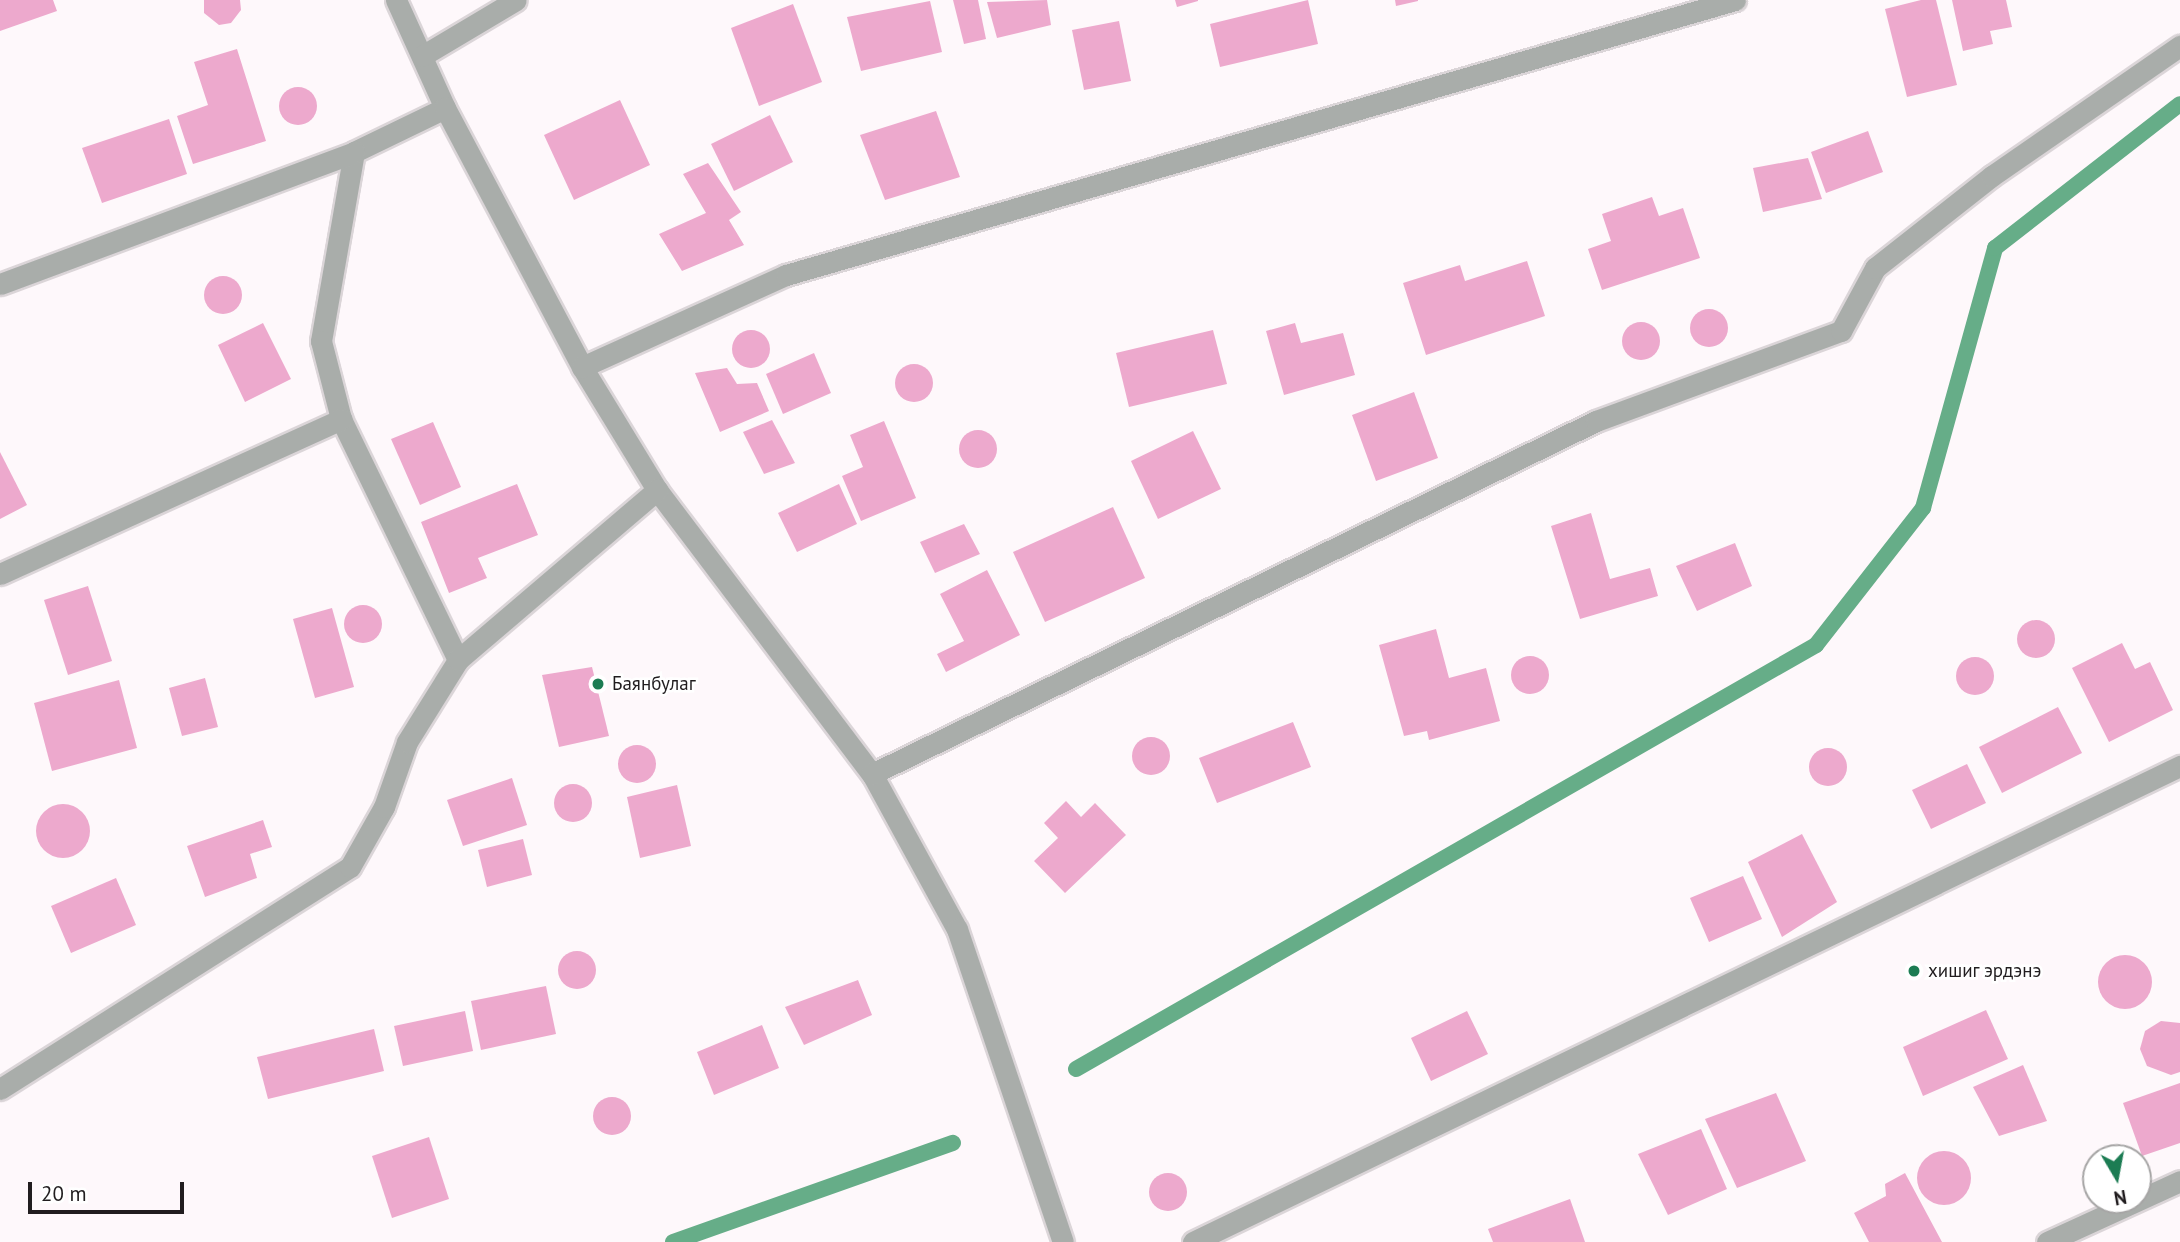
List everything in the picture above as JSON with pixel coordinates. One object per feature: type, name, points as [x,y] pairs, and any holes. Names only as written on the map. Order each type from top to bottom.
[{"type":"street","points":[[396,0],[445,108],[582,367],[657,490],[872,774],[957,929],[1063,1242]]},
{"type":"street","points":[[422,56],[516,0]]},
{"type":"street","points":[[582,367],[786,275],[1735,0]]},
{"type":"street","points":[[872,774],[1596,422],[1841,331],[1875,268],[1993,176],[2180,46]]},
{"type":"street","points":[[0,284],[354,152],[445,108]]},
{"type":"street","points":[[354,152],[321,341],[341,419],[458,660]]},
{"type":"street","points":[[0,574],[341,419]]},
{"type":"street","points":[[0,1089],[350,867],[384,807],[407,742],[458,660],[657,490]]},
{"type":"street","points":[[1193,1242],[2180,766]]},
{"type":"street","points":[[2047,1242],[2180,1181]]},
{"type":"building","points":[[0,0],[53,0],[57,11],[0,31]]},
{"type":"building","points":[[204,0],[240,0],[241,10],[231,23],[219,25],[204,13]]},
{"type":"building","points":[[953,0],[978,0],[986,39],[964,44]]},
{"type":"building","points":[[1047,0],[1051,25],[997,38],[987,2]]},
{"type":"building","points":[[1175,0],[1198,0],[1198,1],[1177,7]]},
{"type":"building","points":[[1308,0],[1318,44],[1220,67],[1210,24]]},
{"type":"building","points":[[1395,0],[1418,0],[1418,1],[1396,6]]},
{"type":"building","points":[[1921,0],[1936,0],[1957,85],[1907,97],[1885,9]]},
{"type":"building","points":[[1952,0],[2006,0],[2012,27],[1990,31],[1993,44],[1963,51]]},
{"type":"building","points":[[930,1],[942,52],[861,71],[847,17]]},
{"type":"building","points":[[793,4],[822,82],[759,106],[731,28]]},
{"type":"building","points":[[1119,21],[1131,81],[1084,90],[1072,30]]},
{"type":"building","points":[[237,49],[266,141],[193,164],[177,116],[208,105],[194,62]]},
{"type":"building","points":[[298,87],[312,92],[317,106],[312,120],[298,125],[284,120],[279,106],[284,92]]},
{"type":"building","points":[[620,100],[650,165],[574,200],[544,135]]},
{"type":"building","points":[[936,111],[960,177],[885,200],[860,135]]},
{"type":"building","points":[[770,115],[793,162],[734,191],[711,144]]},
{"type":"building","points":[[169,119],[187,174],[102,203],[82,148]]},
{"type":"building","points":[[1868,131],[1883,172],[1826,193],[1811,152]]},
{"type":"building","points":[[1808,158],[1822,199],[1763,212],[1753,168]]},
{"type":"building","points":[[708,163],[741,212],[729,220],[744,245],[682,271],[659,234],[706,213],[683,174]]},
{"type":"building","points":[[1652,197],[1659,216],[1683,208],[1700,258],[1602,290],[1588,249],[1611,241],[1602,214]]},
{"type":"building","points":[[1527,261],[1545,316],[1426,355],[1403,283],[1460,265],[1465,281]]},
{"type":"building","points":[[223,276],[237,281],[242,295],[237,309],[223,314],[209,309],[204,295],[209,281]]},
{"type":"building","points":[[1709,309],[1723,314],[1728,328],[1723,342],[1709,347],[1695,342],[1690,328],[1695,314]]},
{"type":"building","points":[[1641,322],[1655,327],[1660,341],[1655,355],[1641,360],[1627,355],[1622,341],[1627,327]]},
{"type":"building","points":[[263,323],[291,379],[245,402],[218,345]]},
{"type":"building","points":[[1295,323],[1301,343],[1343,333],[1355,375],[1284,395],[1266,331]]},
{"type":"building","points":[[751,330],[765,335],[770,349],[765,363],[751,368],[737,363],[732,349],[737,335]]},
{"type":"building","points":[[1213,330],[1227,384],[1129,407],[1116,353]]},
{"type":"building","points":[[814,353],[831,393],[783,414],[766,374]]},
{"type":"building","points":[[914,364],[928,369],[933,383],[928,397],[914,402],[900,397],[895,383],[900,369]]},
{"type":"building","points":[[727,368],[737,384],[757,383],[769,411],[720,432],[695,373]]},
{"type":"building","points":[[1414,392],[1438,458],[1376,481],[1352,415]]},
{"type":"building","points":[[772,420],[795,463],[764,474],[743,432]]},
{"type":"building","points":[[884,421],[916,498],[861,521],[842,476],[863,467],[850,435]]},
{"type":"building","points":[[433,422],[461,487],[420,505],[391,439]]},
{"type":"building","points":[[978,430],[992,435],[997,449],[992,463],[978,468],[964,463],[959,449],[964,435]]},
{"type":"building","points":[[1193,431],[1221,489],[1158,519],[1131,461]]},
{"type":"building","points":[[0,452],[27,505],[0,519]]},
{"type":"building","points":[[517,484],[538,535],[478,558],[487,578],[449,593],[421,522]]},
{"type":"building","points":[[839,484],[857,524],[797,552],[778,513]]},
{"type":"building","points":[[1113,507],[1145,578],[1045,622],[1013,552]]},
{"type":"building","points":[[1591,513],[1610,579],[1650,568],[1658,596],[1580,619],[1551,526]]},
{"type":"building","points":[[964,524],[980,554],[935,573],[920,542]]},
{"type":"building","points":[[1735,543],[1752,586],[1697,611],[1676,566]]},
{"type":"building","points":[[987,570],[1020,635],[946,672],[937,654],[964,641],[940,594]]},
{"type":"building","points":[[88,586],[112,661],[68,675],[44,600]]},
{"type":"building","points":[[363,605],[377,610],[382,624],[377,638],[363,643],[349,638],[344,624],[349,610]]},
{"type":"building","points":[[332,608],[354,687],[315,698],[293,619]]},
{"type":"building","points":[[2036,620],[2050,625],[2055,639],[2050,653],[2036,658],[2022,653],[2017,639],[2022,625]]},
{"type":"building","points":[[1436,629],[1449,678],[1486,668],[1500,721],[1429,740],[1427,731],[1404,736],[1379,645]]},
{"type":"building","points":[[2122,643],[2135,669],[2150,662],[2173,710],[2109,742],[2072,668]]},
{"type":"building","points":[[1530,656],[1544,661],[1549,675],[1544,689],[1530,694],[1516,689],[1511,675],[1516,661]]},
{"type":"building","points":[[1975,657],[1989,662],[1994,676],[1989,690],[1975,695],[1961,690],[1956,676],[1961,662]]},
{"type":"building","points":[[592,667],[609,736],[559,747],[542,675]]},
{"type":"building","points":[[205,678],[218,727],[182,736],[169,688]]},
{"type":"building","points":[[119,680],[137,748],[52,771],[34,703]]},
{"type":"building","points":[[2058,707],[2082,753],[2002,793],[1979,747]]},
{"type":"building","points":[[1293,722],[1311,767],[1217,803],[1199,758]]},
{"type":"building","points":[[1151,737],[1165,742],[1170,756],[1165,770],[1151,775],[1137,770],[1132,756],[1137,742]]},
{"type":"building","points":[[637,745],[651,750],[656,764],[651,778],[637,783],[623,778],[618,764],[623,750]]},
{"type":"building","points":[[1828,748],[1842,753],[1847,767],[1842,781],[1828,786],[1814,781],[1809,767],[1814,753]]},
{"type":"building","points":[[1967,764],[1986,803],[1931,829],[1912,790]]},
{"type":"building","points":[[512,778],[527,825],[463,846],[447,800]]},
{"type":"building","points":[[573,784],[587,789],[592,803],[587,817],[573,822],[559,817],[554,803],[559,789]]},
{"type":"building","points":[[677,785],[691,846],[640,858],[627,797]]},
{"type":"building","points":[[1066,801],[1081,817],[1095,803],[1126,835],[1065,893],[1034,861],[1058,838],[1044,823]]},
{"type":"building","points":[[63,804],[82,812],[90,831],[82,850],[63,858],[44,850],[36,831],[44,812]]},
{"type":"building","points":[[263,820],[272,847],[250,854],[257,878],[205,897],[187,846]]},
{"type":"building","points":[[1802,834],[1837,902],[1782,937],[1748,862]]},
{"type":"building","points":[[523,839],[532,875],[487,887],[478,850]]},
{"type":"building","points":[[1743,876],[1762,919],[1709,942],[1690,898]]},
{"type":"building","points":[[116,878],[136,925],[71,953],[51,906]]},
{"type":"building","points":[[577,951],[591,956],[596,970],[591,984],[577,989],[563,984],[558,970],[563,956]]},
{"type":"building","points":[[2125,955],[2144,963],[2152,982],[2144,1001],[2125,1009],[2106,1001],[2098,982],[2106,963]]},
{"type":"building","points":[[858,980],[872,1015],[804,1045],[785,1007]]},
{"type":"building","points":[[546,986],[556,1034],[481,1050],[471,1001]]},
{"type":"building","points":[[1986,1010],[2008,1059],[1923,1096],[1903,1047]]},
{"type":"building","points":[[465,1011],[473,1051],[403,1066],[394,1026]]},
{"type":"building","points":[[1467,1011],[1488,1054],[1431,1081],[1411,1038]]},
{"type":"building","points":[[2161,1021],[2180,1023],[2180,1072],[2171,1075],[2147,1066],[2140,1049],[2145,1031]]},
{"type":"building","points":[[762,1025],[779,1068],[714,1095],[697,1052]]},
{"type":"building","points":[[374,1029],[384,1071],[268,1099],[257,1057]]},
{"type":"building","points":[[2023,1065],[2047,1121],[1999,1136],[1973,1087]]},
{"type":"building","points":[[2180,1083],[2180,1143],[2152,1153],[2152,1144],[2138,1144],[2123,1103]]},
{"type":"building","points":[[1776,1093],[1806,1161],[1737,1188],[1705,1119]]},
{"type":"building","points":[[612,1097],[626,1102],[631,1116],[626,1130],[612,1135],[598,1130],[593,1116],[598,1102]]},
{"type":"building","points":[[1701,1129],[1727,1189],[1668,1215],[1638,1154]]},
{"type":"building","points":[[429,1137],[449,1199],[392,1218],[372,1156]]},
{"type":"building","points":[[1944,1151],[1963,1159],[1971,1178],[1963,1197],[1944,1205],[1925,1197],[1917,1178],[1925,1159]]},
{"type":"building","points":[[1168,1173],[1182,1178],[1187,1192],[1182,1206],[1168,1211],[1154,1206],[1149,1192],[1154,1178]]},
{"type":"building","points":[[1905,1173],[1942,1242],[1869,1242],[1854,1213],[1886,1196],[1885,1184]]},
{"type":"building","points":[[1570,1199],[1585,1242],[1493,1242],[1488,1229]]},
{"type":"waterway","points":[[1076,1069],[1816,645],[1923,508],[1995,248],[2180,104]]},
{"type":"waterway","points":[[673,1242],[953,1143]]},
{"type":"place","name":"Баянбулаг","points":[[598,684]]},
{"type":"place","name":"хишиг эрдэнэ","points":[[1914,971]]}]
